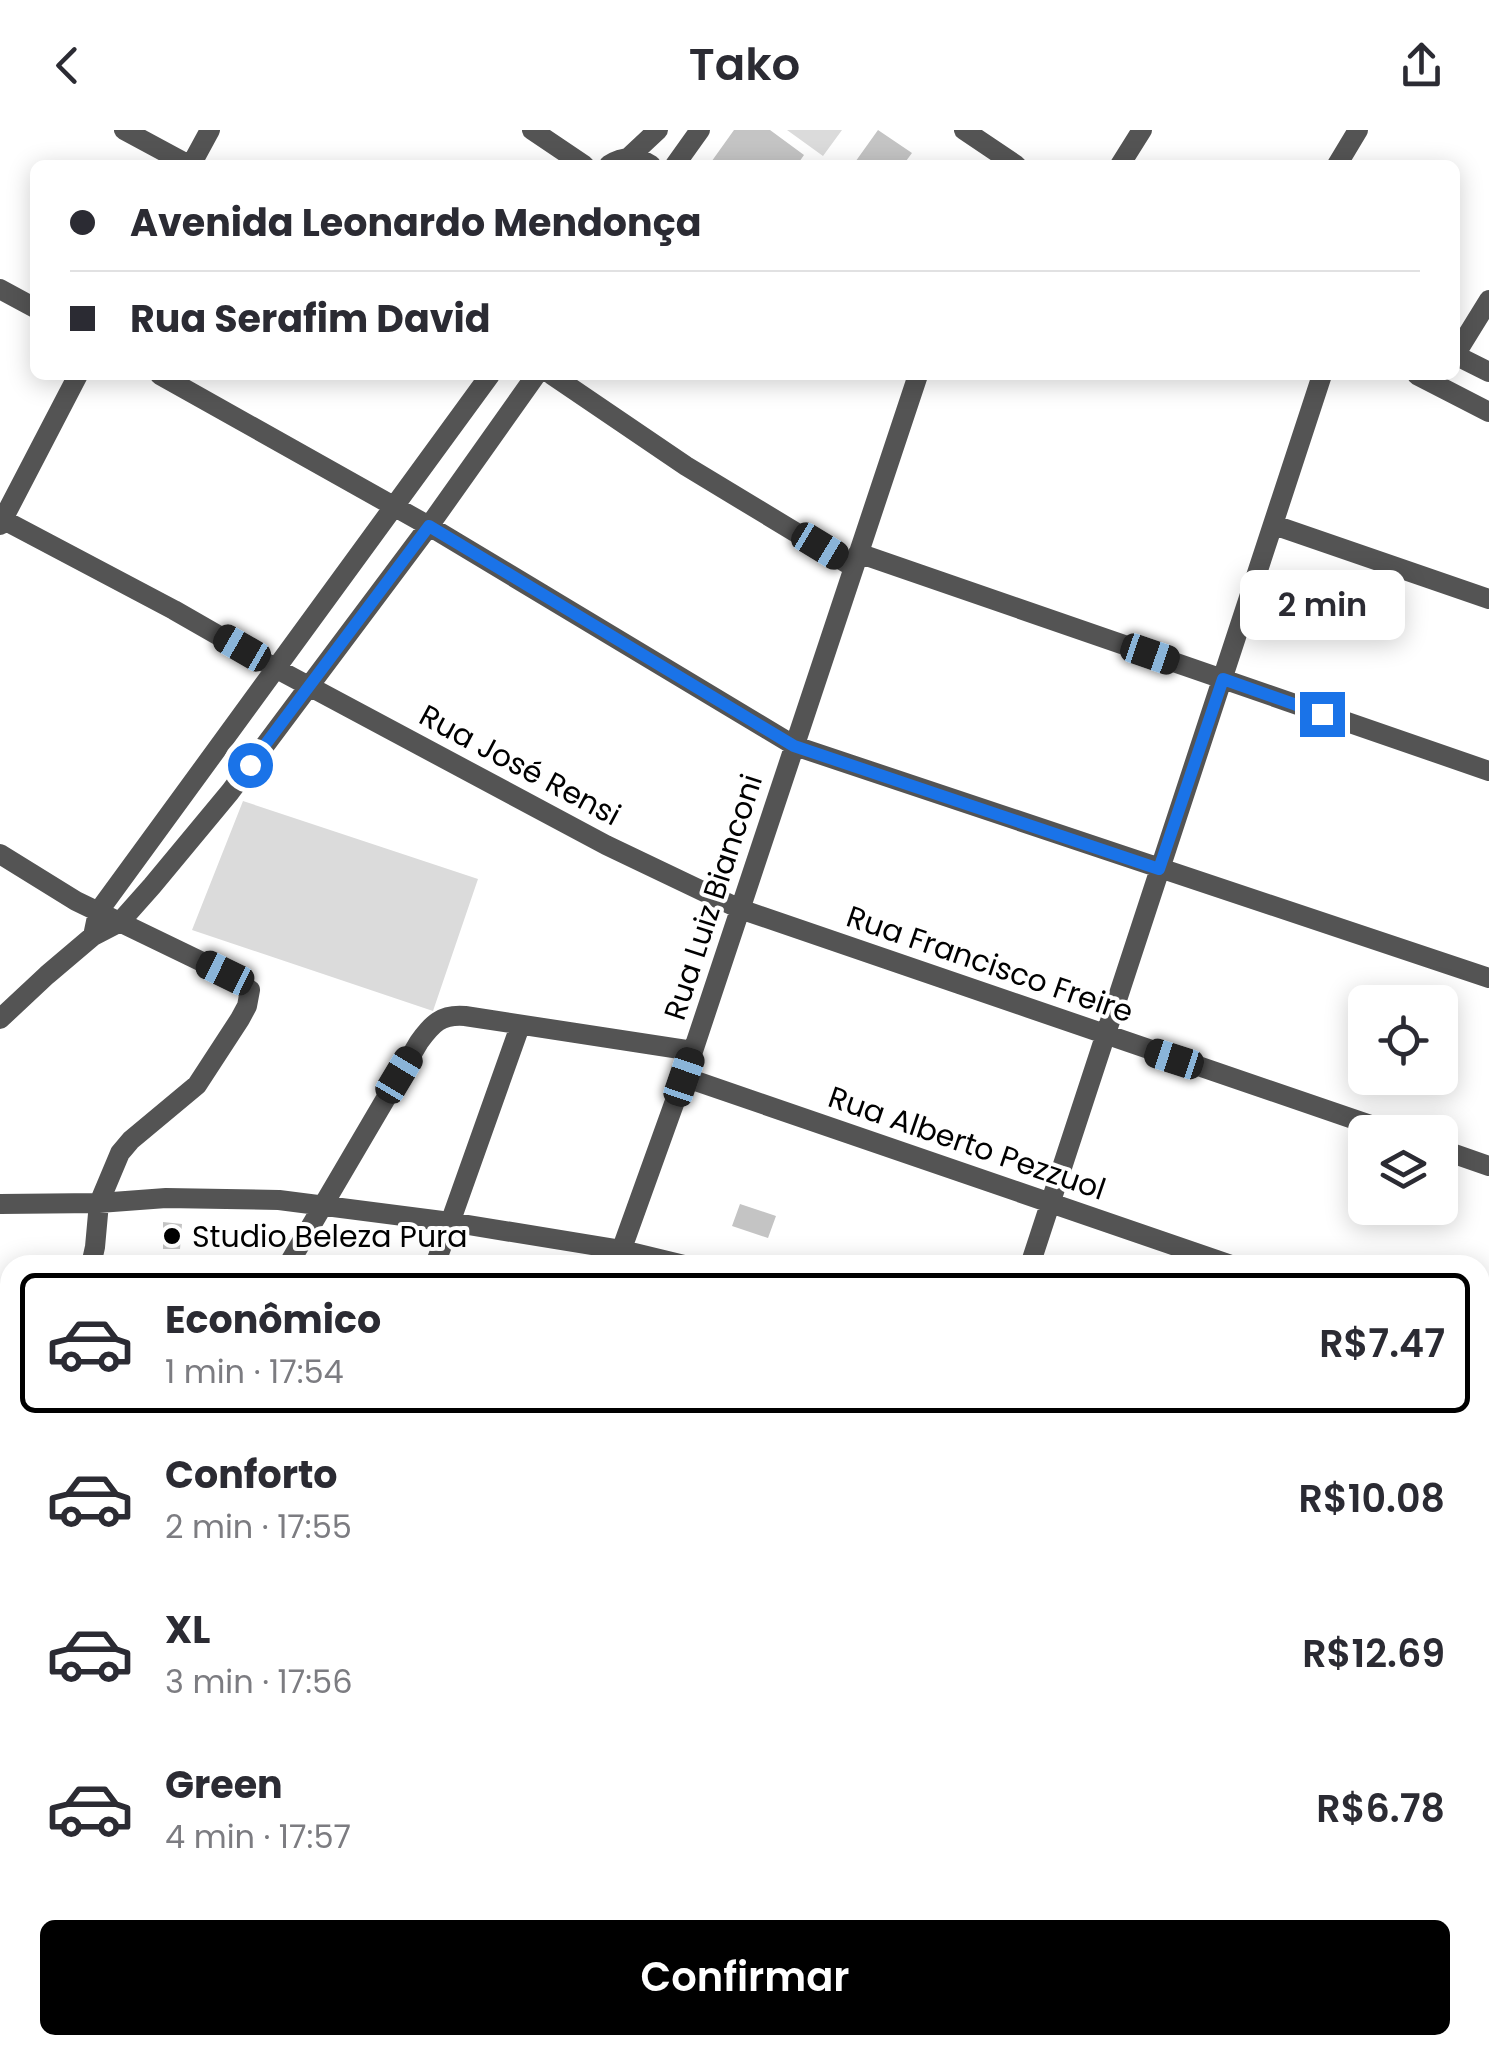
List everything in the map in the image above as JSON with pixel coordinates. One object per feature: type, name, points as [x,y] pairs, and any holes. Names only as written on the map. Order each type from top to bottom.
[{"type":"street","points":[[124,130],[181,160]]},
{"type":"street","points":[[193,160],[210,130]]},
{"type":"street","points":[[532,130],[577,160]]},
{"type":"street","points":[[619,160],[658,130]]},
{"type":"street","points":[[679,160],[700,130]]},
{"type":"street","points":[[964,130],[993,159]]},
{"type":"street","points":[[1123,160],[1142,130]]},
{"type":"street","points":[[1339,160],[1358,130]]},
{"type":"street","points":[[0,289],[30,305]]},
{"type":"street","points":[[1460,347],[1489,300]]},
{"type":"street","points":[[1460,358],[1489,372]]},
{"type":"street","points":[[1,521],[75,380]]},
{"type":"street","points":[[169,380],[395,506],[794,746],[1489,978]]},
{"type":"street","points":[[93,936],[98,912],[486,380]]},
{"type":"street","points":[[0,1019],[93,936],[120,922],[230,792],[429,526],[532,380]]},
{"type":"street","points":[[559,380],[686,466],[856,560],[1223,679],[1489,771]]},
{"type":"street","name":"Rua Luiz Bianconi","points":[[620,1255],[693,1051],[916,380]]},
{"type":"street","points":[[1033,1255],[1320,380]]},
{"type":"street","points":[[1440,380],[1489,412]]},
{"type":"street","name":"Rua José Rensi","points":[[1,521],[174,610],[606,845],[740,909]]},
{"type":"street","points":[[1274,525],[1489,599]]},
{"type":"street","points":[[0,854],[60,892],[225,973],[250,990],[247,1006],[197,1085],[131,1140],[112,1168],[99,1203],[92,1255]]},
{"type":"street","name":"Rua Francisco Freire","points":[[740,909],[1348,1118]]},
{"type":"street","points":[[294,1255],[418,1042],[446,1016],[693,1051]]},
{"type":"street","points":[[438,1255],[520,1026]]},
{"type":"street","name":"Rua Alberto Pezzuol","points":[[684,1077],[1201,1255]]},
{"type":"street","points":[[1458,1155],[1489,1166]]},
{"type":"street","points":[[0,1204],[216,1198],[323,1205],[450,1222],[605,1255]]},
{"type":"shaded area","points":[[787,130],[842,130],[823,156]]},
{"type":"shaded area","points":[[243,801],[478,879],[433,1011],[192,930]]},
{"type":"building","points":[[734,130],[770,130],[804,155],[800,160],[713,160]]},
{"type":"building","points":[[878,130],[912,153],[907,160],[857,160]]},
{"type":"building","points":[[740,1204],[776,1216],[768,1238],[732,1226]]},
{"type":"building","name":"Studio Beleza Pura","points":[[163,1222],[182,1224],[180,1249],[163,1249]]},
{"type":"place","name":"Studio Beleza Pura","points":[[172,1236]]},
{"type":"route","points":[[250,765],[429,526],[794,746],[1159,869],[1223,679],[1322,714]]}]
